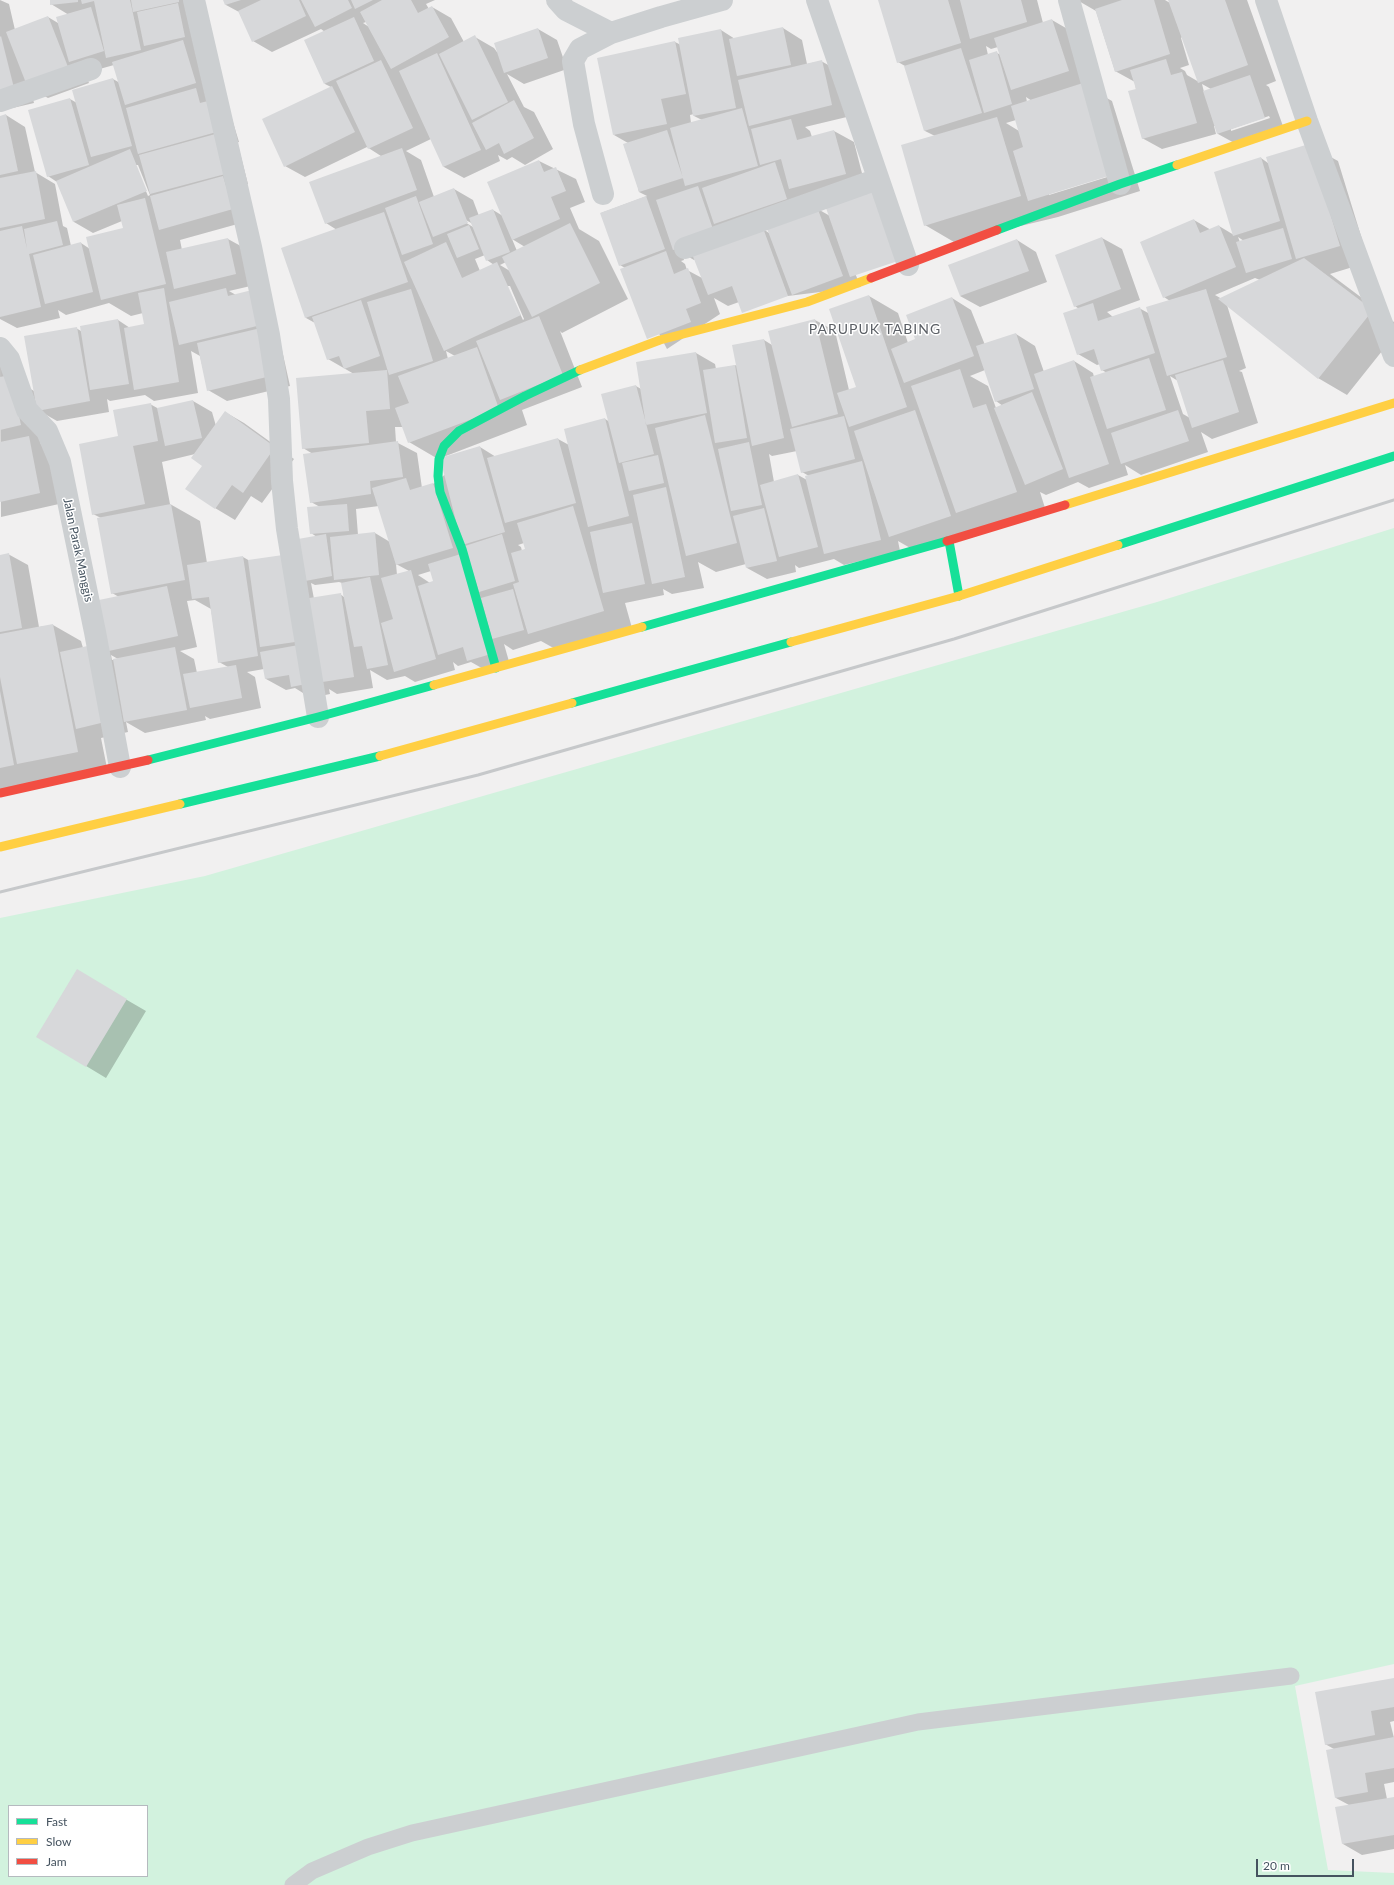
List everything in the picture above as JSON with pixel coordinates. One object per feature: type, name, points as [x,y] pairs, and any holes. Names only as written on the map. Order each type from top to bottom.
[{"type":"main road","points":[[496,668],[462,549],[440,492],[438,476],[439,459],[444,446],[449,439],[459,431],[525,396],[580,370],[660,340],[807,302],[1120,184],[1308,121]]},
{"type":"main road","points":[[0,793],[120,766],[318,717],[496,668],[949,541],[1266,441],[1394,403]]},
{"type":"main road","points":[[0,847],[369,759],[960,596],[1394,456]]},
{"type":"main road","points":[[949,541],[960,596]]},
{"type":"street","points":[[194,0],[251,247],[269,335],[279,399],[282,481],[287,529],[318,717]]},
{"type":"street","points":[[557,0],[566,10],[611,33]]},
{"type":"street","points":[[603,194],[584,124],[573,61],[580,49],[611,33],[722,0]]},
{"type":"street","points":[[817,0],[908,265]]},
{"type":"street","points":[[1069,0],[1120,184]]},
{"type":"street","points":[[1266,0],[1308,121],[1394,356]]},
{"type":"street","points":[[0,101],[91,69]]},
{"type":"street","points":[[685,248],[878,179]]},
{"type":"street","name":"Jalan Parak Manggis","points":[[0,348],[9,359],[27,410],[47,431],[60,462],[95,632],[120,766]]},
{"type":"lane","points":[[293,1885],[312,1871],[368,1847],[412,1833],[918,1722],[1291,1676]]},
{"type":"green space","points":[[1394,528],[1394,1664],[1295,1686],[1328,1870],[1394,1873],[1394,1885],[0,1885],[0,918],[205,876],[1157,602]]},
{"type":"building","points":[[50,0],[78,0],[78,2],[50,5]]},
{"type":"building","points":[[81,0],[130,0],[141,50],[106,58],[94,1],[82,4]]},
{"type":"building","points":[[131,0],[179,0],[179,2],[133,12]]},
{"type":"building","points":[[223,0],[241,0],[225,5]]},
{"type":"building","points":[[261,0],[299,0],[306,16],[252,42],[238,11]]},
{"type":"building","points":[[301,0],[348,0],[352,8],[315,27]]},
{"type":"building","points":[[351,0],[373,0],[355,9]]},
{"type":"building","points":[[382,0],[411,0],[418,13],[432,6],[449,37],[391,69],[360,12]]},
{"type":"building","points":[[878,0],[948,0],[961,43],[897,63]]},
{"type":"building","points":[[960,0],[1021,0],[1027,22],[970,39]]},
{"type":"building","points":[[1122,0],[1154,0],[1170,54],[1115,72],[1095,9]]},
{"type":"building","points":[[1168,0],[1225,0],[1248,65],[1198,83]]},
{"type":"building","points":[[178,3],[185,37],[144,46],[137,12]]},
{"type":"building","points":[[91,7],[104,51],[69,62],[56,17]]},
{"type":"building","points":[[48,16],[70,72],[28,88],[6,32]]},
{"type":"building","points":[[354,17],[374,61],[324,84],[304,40]]},
{"type":"building","points":[[1052,19],[1069,71],[1011,90],[994,38]]},
{"type":"building","points":[[783,27],[791,65],[737,76],[729,39]]},
{"type":"building","points":[[538,28],[548,58],[504,73],[494,43]]},
{"type":"building","points":[[721,29],[736,108],[693,116],[678,38]]},
{"type":"building","points":[[475,35],[508,102],[472,120],[439,54]]},
{"type":"building","points":[[1,36],[15,92],[0,96],[0,37]]},
{"type":"building","points":[[183,40],[196,83],[125,105],[112,62]]},
{"type":"building","points":[[675,41],[686,94],[661,99],[667,124],[613,135],[597,58]]},
{"type":"building","points":[[961,48],[982,113],[924,131],[904,66]]},
{"type":"building","points":[[997,51],[1012,104],[984,113],[969,60]]},
{"type":"building","points":[[437,53],[481,150],[443,167],[399,71]]},
{"type":"building","points":[[1166,59],[1171,75],[1182,72],[1197,123],[1142,139],[1128,91],[1136,89],[1130,70]]},
{"type":"building","points":[[381,60],[413,128],[368,149],[336,81]]},
{"type":"building","points":[[822,60],[832,105],[749,126],[738,80]]},
{"type":"building","points":[[1250,75],[1265,118],[1217,134],[1203,91]]},
{"type":"building","points":[[113,78],[132,146],[91,157],[72,90]]},
{"type":"building","points":[[1083,83],[1112,175],[1028,201],[1013,151],[1023,147],[1011,106]]},
{"type":"building","points":[[332,86],[355,132],[284,167],[262,119]]},
{"type":"building","points":[[196,88],[200,103],[212,100],[220,131],[138,154],[126,108]]},
{"type":"building","points":[[70,98],[89,165],[47,177],[28,110]]},
{"type":"building","points":[[514,100],[534,138],[504,154],[499,143],[486,150],[472,123]]},
{"type":"building","points":[[742,108],[758,166],[685,186],[670,128]]},
{"type":"building","points":[[6,114],[18,171],[0,175],[0,116]]},
{"type":"building","points":[[997,117],[1021,196],[924,226],[901,145]]},
{"type":"building","points":[[791,119],[797,140],[834,130],[846,174],[789,189],[781,159],[760,165],[751,129]]},
{"type":"building","points":[[667,130],[683,178],[639,192],[623,144]]},
{"type":"building","points":[[219,133],[229,173],[150,194],[139,155]]},
{"type":"building","points":[[1309,144],[1340,246],[1296,259],[1266,157]]},
{"type":"building","points":[[402,148],[417,190],[325,224],[309,182]]},
{"type":"building","points":[[130,149],[147,191],[73,222],[56,181]]},
{"type":"building","points":[[1261,157],[1280,221],[1233,236],[1214,172]]},
{"type":"building","points":[[539,160],[544,172],[556,167],[566,191],[551,197],[560,219],[512,240],[487,182]]},
{"type":"building","points":[[775,162],[787,199],[714,224],[702,188]]},
{"type":"building","points":[[36,171],[45,219],[0,228],[0,178]]},
{"type":"building","points":[[223,176],[233,209],[159,230],[150,196]]},
{"type":"building","points":[[698,186],[715,235],[673,250],[656,200]]},
{"type":"building","points":[[454,188],[468,223],[433,237],[419,202]]},
{"type":"building","points":[[875,191],[898,261],[850,277],[826,208]]},
{"type":"building","points":[[416,196],[433,244],[402,255],[385,208]]},
{"type":"building","points":[[646,196],[665,249],[619,266],[600,213]]},
{"type":"building","points":[[145,198],[166,284],[101,300],[86,237],[123,228],[117,205]]},
{"type":"building","points":[[817,207],[843,276],[792,295],[766,226]]},
{"type":"building","points":[[493,209],[510,252],[486,261],[469,218]]},
{"type":"building","points":[[384,212],[408,282],[305,318],[281,248]]},
{"type":"building","points":[[1194,219],[1200,233],[1219,225],[1236,267],[1163,298],[1140,242]]},
{"type":"building","points":[[57,221],[63,245],[29,254],[41,307],[0,317],[0,231],[22,226],[27,249],[24,229]]},
{"type":"building","points":[[570,223],[600,283],[532,317],[502,257]]},
{"type":"building","points":[[469,225],[479,249],[457,258],[447,234]]},
{"type":"building","points":[[763,228],[788,296],[742,313],[732,286],[708,295],[692,254]]},
{"type":"building","points":[[1283,228],[1292,259],[1246,273],[1236,242]]},
{"type":"building","points":[[1102,237],[1121,289],[1074,307],[1055,255]]},
{"type":"building","points":[[228,238],[236,274],[174,289],[166,252]]},
{"type":"building","points":[[1017,239],[1029,271],[960,296],[948,265]]},
{"type":"building","points":[[81,242],[93,292],[45,304],[33,255]]},
{"type":"building","points":[[446,242],[462,278],[497,262],[521,315],[444,351],[404,262]]},
{"type":"building","points":[[666,251],[674,274],[688,268],[701,303],[686,309],[691,322],[647,339],[620,269]]},
{"type":"building","points":[[1304,258],[1373,310],[1318,379],[1218,299]]},
{"type":"building","points":[[164,288],[179,382],[134,390],[124,328],[144,324],[138,293]]},
{"type":"building","points":[[226,288],[228,296],[252,290],[261,325],[179,345],[169,302]]},
{"type":"building","points":[[411,289],[433,361],[389,375],[367,302]]},
{"type":"building","points":[[1206,289],[1227,357],[1167,376],[1146,307]]},
{"type":"building","points":[[869,295],[907,407],[849,427],[837,393],[856,387],[829,309]]},
{"type":"building","points":[[952,297],[974,356],[904,383],[891,349],[915,339],[906,315]]},
{"type":"building","points":[[361,300],[380,356],[344,369],[339,356],[327,360],[312,317]]},
{"type":"building","points":[[1093,303],[1098,321],[1140,307],[1155,353],[1101,371],[1094,349],[1077,355],[1063,313]]},
{"type":"building","points":[[539,316],[563,375],[500,400],[476,341]]},
{"type":"building","points":[[118,319],[129,384],[90,390],[80,326]]},
{"type":"building","points":[[815,319],[838,414],[792,427],[768,331]]},
{"type":"building","points":[[77,327],[90,401],[37,411],[24,336]]},
{"type":"building","points":[[261,328],[271,376],[207,391],[197,343]]},
{"type":"building","points":[[1016,333],[1034,389],[995,402],[976,346]]},
{"type":"building","points":[[764,339],[784,438],[752,446],[732,345]]},
{"type":"building","points":[[477,347],[499,409],[408,443],[395,408],[409,403],[398,376]]},
{"type":"building","points":[[696,352],[707,413],[646,425],[636,362]]},
{"type":"building","points":[[1149,358],[1166,410],[1107,429],[1090,377]]},
{"type":"building","points":[[1074,360],[1109,464],[1069,478],[1034,374]]},
{"type":"building","points":[[1223,360],[1239,412],[1192,428],[1175,375]]},
{"type":"building","points":[[735,365],[747,438],[715,443],[703,370]]},
{"type":"building","points":[[960,369],[973,408],[986,404],[1017,492],[956,513],[911,386]]},
{"type":"building","points":[[387,370],[390,409],[366,411],[369,443],[302,449],[296,378]]},
{"type":"building","points":[[10,375],[21,425],[0,430],[0,377]]},
{"type":"building","points":[[636,385],[654,454],[619,463],[601,394]]},
{"type":"building","points":[[1032,392],[1063,469],[1025,485],[994,408]]},
{"type":"building","points":[[193,400],[202,438],[165,446],[157,408]]},
{"type":"building","points":[[151,403],[158,441],[133,446],[145,504],[92,515],[79,444],[118,436],[113,410]]},
{"type":"building","points":[[915,410],[951,516],[889,537],[854,431]]},
{"type":"building","points":[[1178,410],[1189,441],[1121,464],[1111,433]]},
{"type":"building","points":[[225,411],[275,447],[243,493],[232,485],[215,509],[185,489],[202,466],[191,458]]},
{"type":"building","points":[[705,415],[737,543],[686,556],[655,428]]},
{"type":"building","points":[[844,416],[855,459],[801,473],[790,429]]},
{"type":"building","points":[[605,418],[629,516],[588,527],[564,429]]},
{"type":"building","points":[[29,436],[40,493],[0,502],[0,442]]},
{"type":"building","points":[[558,438],[576,503],[505,523],[487,458]]},
{"type":"building","points":[[398,441],[403,477],[370,481],[371,494],[310,503],[303,454]]},
{"type":"building","points":[[749,442],[762,505],[731,511],[718,449]]},
{"type":"building","points":[[480,446],[505,532],[462,545],[440,458]]},
{"type":"building","points":[[658,455],[664,483],[629,491],[622,463]]},
{"type":"building","points":[[862,461],[881,540],[824,554],[805,476]]},
{"type":"building","points":[[798,474],[818,547],[779,557],[760,485]]},
{"type":"building","points":[[406,478],[410,490],[433,483],[453,548],[396,565],[372,488]]},
{"type":"building","points":[[666,487],[685,577],[652,584],[633,495]]},
{"type":"building","points":[[171,504],[185,580],[111,594],[97,518]]},
{"type":"building","points":[[347,504],[349,531],[310,534],[307,507]]},
{"type":"building","points":[[573,506],[604,611],[528,634],[513,584],[519,582],[511,553],[525,549],[517,523]]},
{"type":"building","points":[[764,508],[777,561],[746,568],[733,516]]},
{"type":"building","points":[[632,523],[645,584],[603,593],[590,532]]},
{"type":"building","points":[[375,532],[379,575],[334,580],[330,537]]},
{"type":"building","points":[[326,534],[332,576],[305,581],[298,539]]},
{"type":"building","points":[[502,534],[515,581],[479,592],[465,546]]},
{"type":"building","points":[[9,553],[22,628],[0,632],[0,555]]},
{"type":"building","points":[[290,554],[302,641],[260,647],[248,560]]},
{"type":"building","points":[[461,554],[491,654],[467,661],[463,647],[438,655],[418,586],[433,581],[428,564]]},
{"type":"building","points":[[243,556],[258,656],[218,663],[209,597],[192,599],[187,565]]},
{"type":"building","points":[[411,570],[436,659],[394,672],[381,623],[393,619],[381,578]]},
{"type":"building","points":[[370,577],[388,665],[367,669],[362,646],[354,647],[341,583]]},
{"type":"building","points":[[167,586],[178,636],[104,652],[94,601]]},
{"type":"building","points":[[513,589],[524,630],[492,639],[481,598]]},
{"type":"building","points":[[341,593],[354,677],[316,683],[303,599]]},
{"type":"building","points":[[53,624],[78,752],[17,764],[0,677],[0,634]]},
{"type":"building","points":[[304,644],[311,683],[291,687],[289,675],[265,679],[260,652]]},
{"type":"building","points":[[92,645],[109,721],[76,729],[60,652]]},
{"type":"building","points":[[175,647],[187,710],[124,722],[113,659]]},
{"type":"building","points":[[236,665],[242,698],[190,708],[183,674]]},
{"type":"building","points":[[0,691],[14,765],[0,768]]},
{"type":"building","points":[[77,969],[127,999],[86,1067],[36,1037]]},
{"type":"building","points":[[1394,1678],[1394,1707],[1371,1711],[1375,1735],[1325,1745],[1315,1692]]},
{"type":"building","points":[[1394,1737],[1394,1768],[1365,1773],[1368,1792],[1335,1798],[1326,1750]]},
{"type":"building","points":[[1394,1797],[1394,1835],[1342,1844],[1335,1807]]},
{"type":"railway","points":[[0,892],[478,775],[954,639],[1394,500]]},
{"type":"traffic: fast","points":[[997,230],[1120,184],[1177,165]]},
{"type":"traffic: fast","points":[[496,668],[462,549],[440,492],[438,476],[439,459],[444,446],[459,431],[525,396],[580,370]]},
{"type":"traffic: fast","points":[[1118,545],[1394,456]]},
{"type":"traffic: fast","points":[[642,627],[947,541]]},
{"type":"traffic: fast","points":[[949,541],[959,596]]},
{"type":"traffic: fast","points":[[572,703],[791,642]]},
{"type":"traffic: fast","points":[[148,760],[318,717],[434,685]]},
{"type":"traffic: fast","points":[[180,804],[380,756]]},
{"type":"traffic: slow","points":[[1177,165],[1307,121]]},
{"type":"traffic: slow","points":[[580,370],[660,340],[807,302],[871,278]]},
{"type":"traffic: slow","points":[[1065,505],[1394,403]]},
{"type":"traffic: slow","points":[[791,642],[959,596],[1118,545]]},
{"type":"traffic: slow","points":[[434,685],[642,627]]},
{"type":"traffic: slow","points":[[380,756],[572,703]]},
{"type":"traffic: slow","points":[[0,847],[180,804]]},
{"type":"traffic: jam","points":[[871,278],[997,230]]},
{"type":"traffic: jam","points":[[947,541],[1065,505]]},
{"type":"traffic: jam","points":[[0,793],[148,760]]},
{"type":"district","name":"PARUPUK TABING","points":[[875,329]]}]
